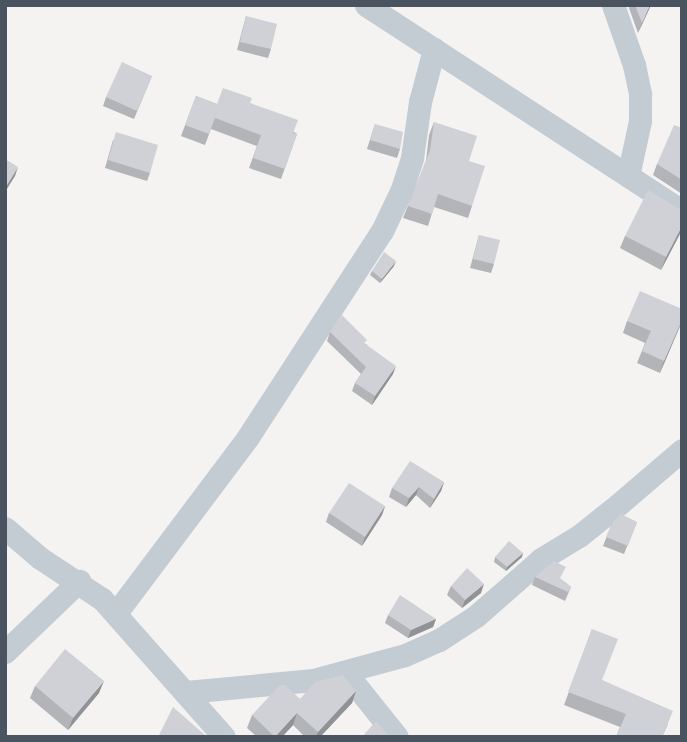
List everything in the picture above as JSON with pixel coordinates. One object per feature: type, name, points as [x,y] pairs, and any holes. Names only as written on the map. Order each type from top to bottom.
[{"type":"street","points":[[366,5],[682,211]]},
{"type":"street","points":[[613,5],[634,65],[640,94],[640,121],[628,176]]},
{"type":"street","points":[[116,613],[247,436],[382,231],[402,189],[412,158],[420,102],[434,50]]},
{"type":"street","points":[[186,692],[313,680],[405,655],[439,640],[476,616],[541,559],[589,528],[682,450]]},
{"type":"street","points":[[5,528],[40,558],[79,581],[116,613],[224,737]]},
{"type":"street","points":[[5,652],[79,581]]},
{"type":"street","points":[[345,672],[397,737]]},
{"type":"building","points":[[635,5],[650,5],[642,23]]},
{"type":"building","points":[[246,16],[277,24],[271,49],[240,42]]},
{"type":"building","points":[[122,62],[152,76],[137,111],[106,97]]},
{"type":"building","points":[[223,88],[252,98],[250,103],[298,120],[293,133],[297,134],[285,169],[253,158],[261,135],[215,118],[209,134],[185,125],[196,96],[217,104]]},
{"type":"building","points":[[434,122],[477,136],[469,161],[485,166],[472,206],[438,194],[432,214],[408,206],[430,150]]},
{"type":"building","points":[[375,124],[403,132],[400,149],[370,140]]},
{"type":"building","points":[[674,125],[682,128],[682,180],[657,164]]},
{"type":"building","points":[[116,132],[158,145],[150,173],[108,160]]},
{"type":"building","points":[[5,159],[18,167],[5,188]]},
{"type":"building","points":[[648,190],[682,210],[682,226],[666,257],[625,236]]},
{"type":"building","points":[[479,235],[500,240],[494,264],[473,259]]},
{"type":"building","points":[[384,252],[396,261],[382,279],[372,271]]},
{"type":"building","points":[[640,291],[682,309],[682,320],[664,361],[642,351],[651,331],[627,321]]},
{"type":"building","points":[[342,315],[367,340],[364,343],[396,366],[375,396],[355,383],[366,367],[330,332]]},
{"type":"building","points":[[410,461],[444,482],[434,499],[419,487],[409,498],[392,488]]},
{"type":"building","points":[[349,483],[385,506],[365,537],[329,513]]},
{"type":"building","points":[[621,514],[637,522],[628,546],[606,537],[613,521]]},
{"type":"building","points":[[509,541],[523,553],[507,567],[495,557]]},
{"type":"building","points":[[554,561],[566,567],[560,578],[571,587],[568,592],[535,577]]},
{"type":"building","points":[[467,568],[484,584],[465,600],[451,586]]},
{"type":"building","points":[[400,595],[436,619],[411,630],[388,615]]},
{"type":"building","points":[[592,629],[618,639],[602,680],[673,711],[662,737],[616,737],[626,714],[568,692]]},
{"type":"building","points":[[65,649],[104,681],[73,718],[35,686]]},
{"type":"building","points":[[343,675],[356,691],[318,732],[297,713],[275,737],[252,715],[280,685],[285,685],[300,699],[315,682]]},
{"type":"building","points":[[173,707],[205,735],[204,737],[158,737]]},
{"type":"building","points":[[376,721],[390,737],[362,737]]}]
